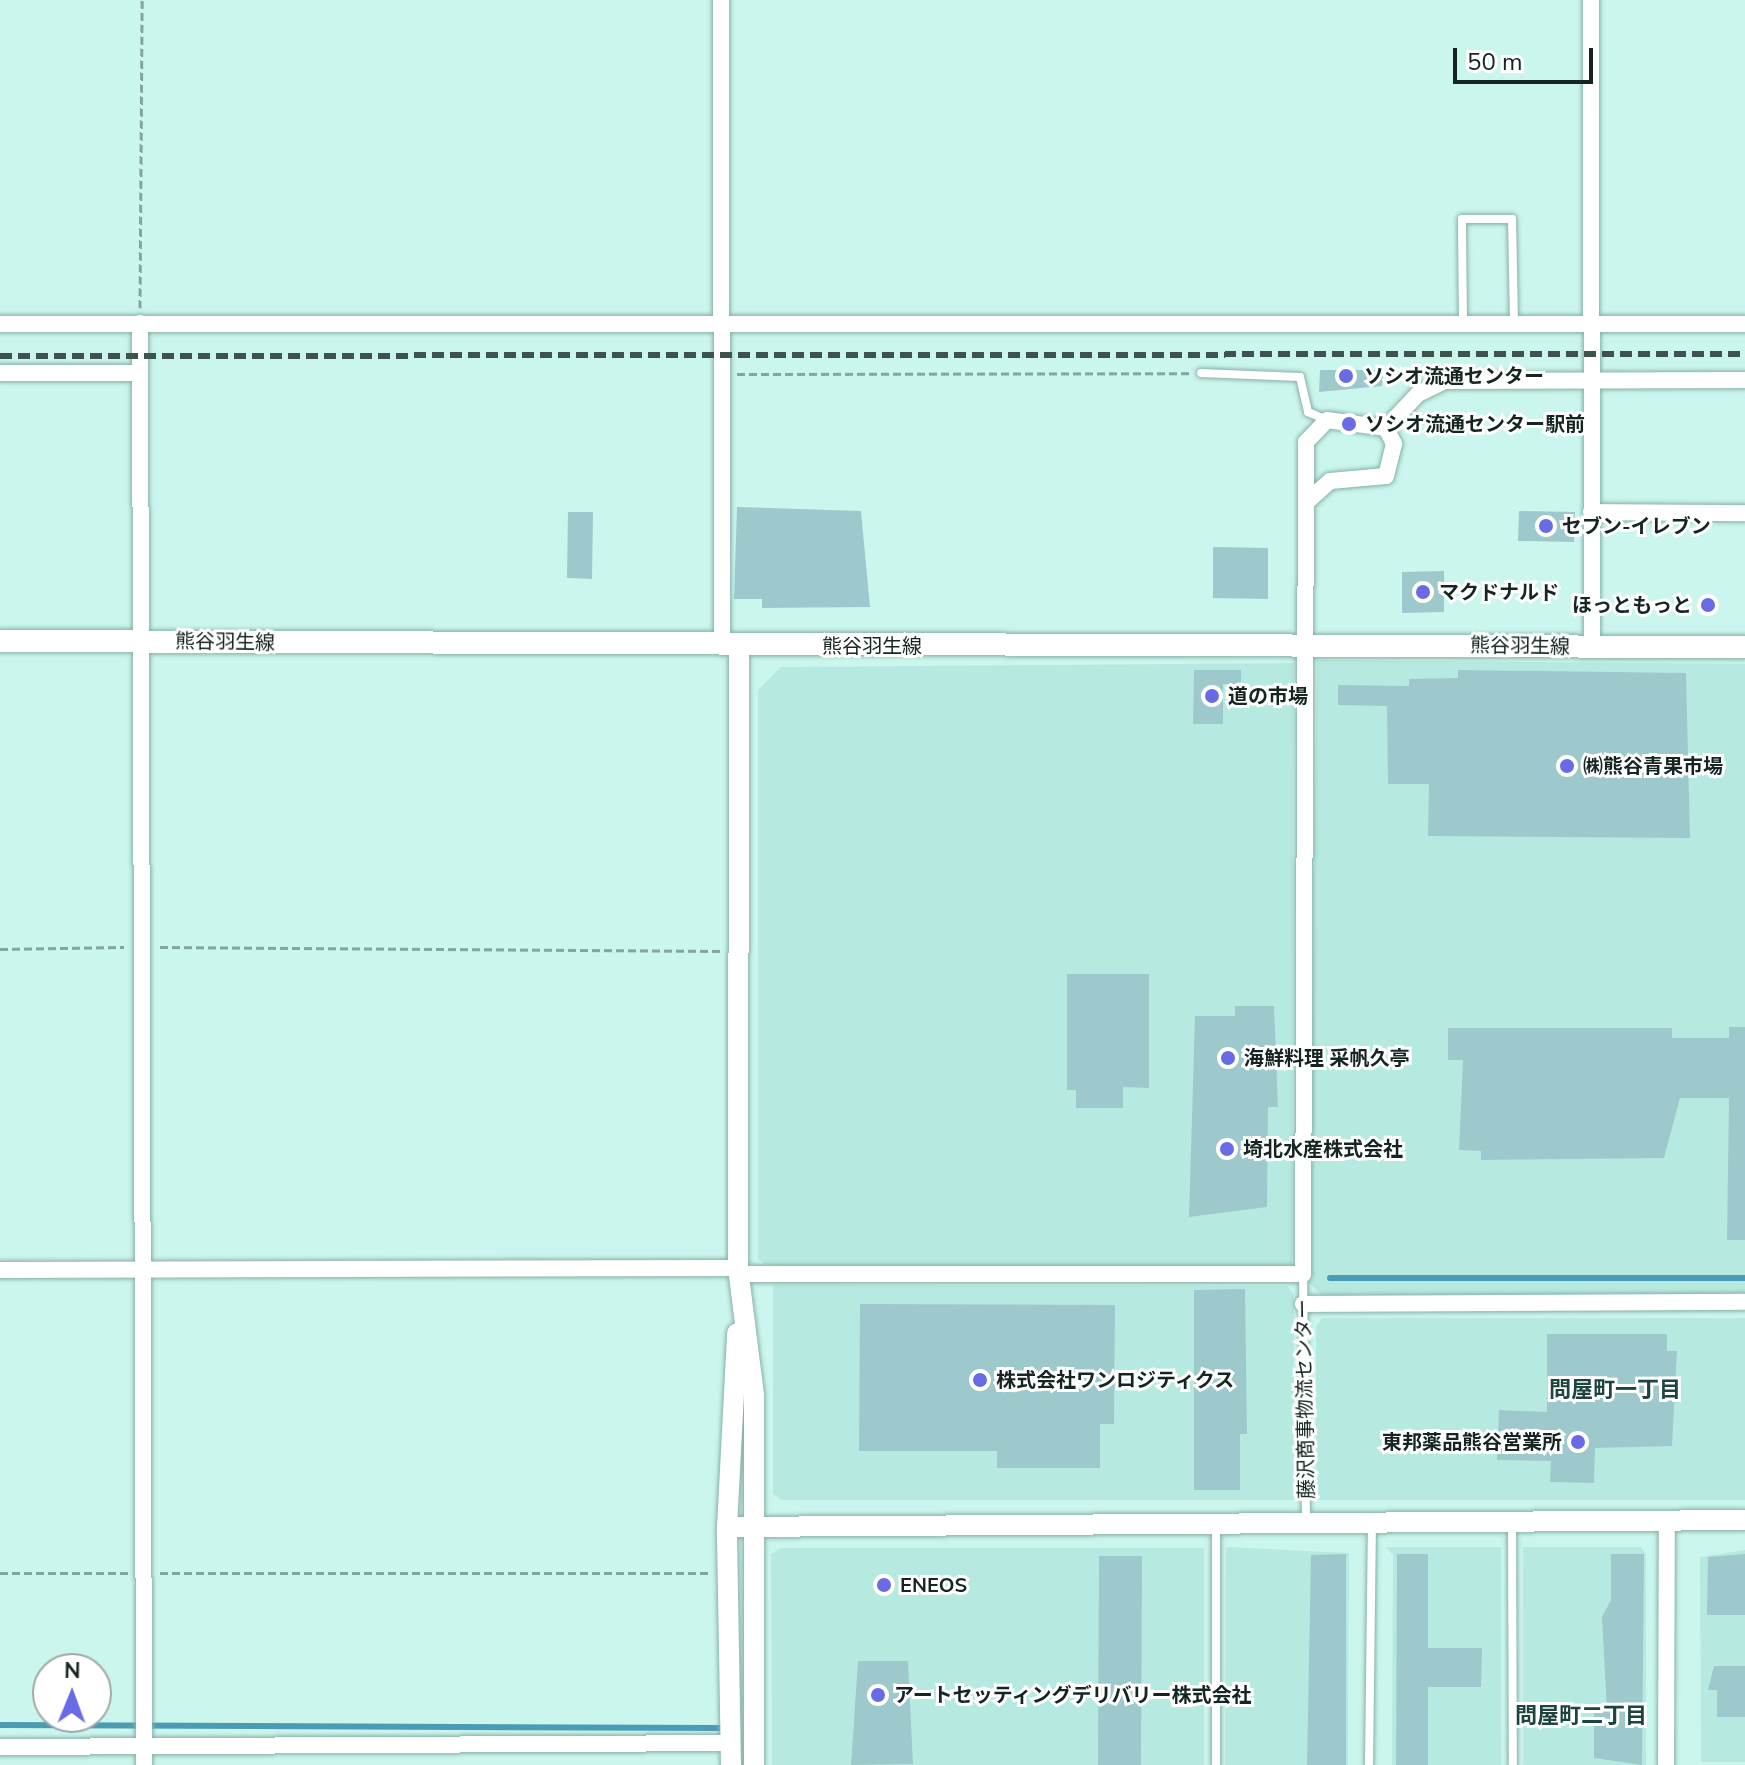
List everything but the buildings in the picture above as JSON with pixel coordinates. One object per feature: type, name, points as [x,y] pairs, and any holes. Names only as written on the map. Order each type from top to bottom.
[{"type":"main road","name":"熊谷羽生線","points":[[0,641],[730,647],[1307,643],[1745,647]]},
{"type":"street","points":[[721,0],[720,322],[739,951],[738,1271],[740,1313],[754,1395],[754,1765]]},
{"type":"street","points":[[1591,0],[1594,324],[1592,646]]},
{"type":"street","points":[[140,323],[144,1765]]},
{"type":"street","points":[[0,324],[1745,324]]},
{"type":"street","points":[[0,373],[140,373]]},
{"type":"street","points":[[1386,428],[1418,394],[1445,381],[1745,380]]},
{"type":"street","points":[[0,1270],[1303,1274],[1306,442],[1327,420],[1386,428]]},
{"type":"street","points":[[1307,502],[1330,481],[1386,476],[1394,444],[1386,428]]},
{"type":"street","points":[[1591,512],[1745,513]]},
{"type":"street","points":[[1303,1304],[1745,1302]]},
{"type":"street","points":[[731,1765],[727,1527],[730,1389],[740,1313]]},
{"type":"street","points":[[727,1527],[1745,1520]]},
{"type":"street","points":[[1666,1765],[1667,1521]]},
{"type":"street","points":[[0,1747],[144,1741],[731,1743]]},
{"type":"lane","points":[[1463,322],[1462,219],[1512,219],[1514,324]]},
{"type":"lane","points":[[1201,373],[1300,377],[1308,412],[1327,420]]},
{"type":"lane","name":"藤沢商事物流センター","points":[[1303,1274],[1306,1523]]},
{"type":"lane","points":[[1512,1522],[1513,1765]]},
{"type":"lane","points":[[1369,1765],[1372,1523]]},
{"type":"lane","points":[[1216,1524],[1216,1765]]},
{"type":"path","points":[[140,323],[142,0]]},
{"type":"path","points":[[721,374],[1201,373]]},
{"type":"path","points":[[0,949],[739,951]]},
{"type":"path","points":[[0,1573],[728,1573]]},
{"type":"shaded area","points":[[1317,660],[1745,664],[1745,1297],[1324,1297],[1309,1283]]},
{"type":"shaded area","points":[[1294,663],[1292,1267],[766,1265],[758,1259],[758,690],[781,667]]},
{"type":"shaded area","points":[[773,1285],[1287,1286],[1294,1294],[1294,1500],[781,1500],[773,1494]]},
{"type":"shaded area","points":[[1323,1318],[1745,1318],[1745,1500],[1316,1500],[1316,1326]]},
{"type":"shaded area","points":[[1226,1547],[1349,1553],[1348,1765],[1225,1765]]},
{"type":"shaded area","points":[[1386,1547],[1501,1547],[1501,1765],[1392,1765],[1393,1555]]},
{"type":"shaded area","points":[[1523,1547],[1641,1547],[1646,1554],[1646,1765],[1523,1765]]},
{"type":"shaded area","points":[[781,1548],[1204,1548],[1204,1765],[772,1765],[771,1554]]},
{"type":"shaded area","points":[[1745,1550],[1745,1762],[1701,1762],[1700,1557]]},
{"type":"waterway","points":[[1330,1278],[1745,1278]]},
{"type":"waterway","points":[[0,1725],[720,1728]]},
{"type":"railway","points":[[0,356],[1745,354]]},
{"type":"place","name":"ソシオ流通センター","points":[[1346,376]]},
{"type":"place","name":"ソシオ流通センター駅前","points":[[1349,424]]},
{"type":"place","name":"セブン-イレブン","points":[[1546,526]]},
{"type":"place","name":"マクドナルド","points":[[1423,592]]},
{"type":"place","name":"ほっともっと","points":[[1708,605]]},
{"type":"place","name":"道の市場","points":[[1212,696]]},
{"type":"place","name":"㈱熊谷青果市場","points":[[1567,766]]},
{"type":"place","name":"海鮮料理 采帆久亭","points":[[1228,1058]]},
{"type":"place","name":"埼北水産株式会社","points":[[1227,1149]]},
{"type":"place","name":"株式会社ワンロジティクス","points":[[980,1380]]},
{"type":"place","name":"東邦薬品熊谷営業所","points":[[1578,1442]]},
{"type":"place","name":"ENEOS","points":[[884,1585]]},
{"type":"place","name":"アートセッティングデリバリー株式会社","points":[[878,1695]]},
{"type":"district","name":"問屋町一丁目","points":[[1615,1391]]},
{"type":"district","name":"問屋町二丁目","points":[[1581,1717]]}]
